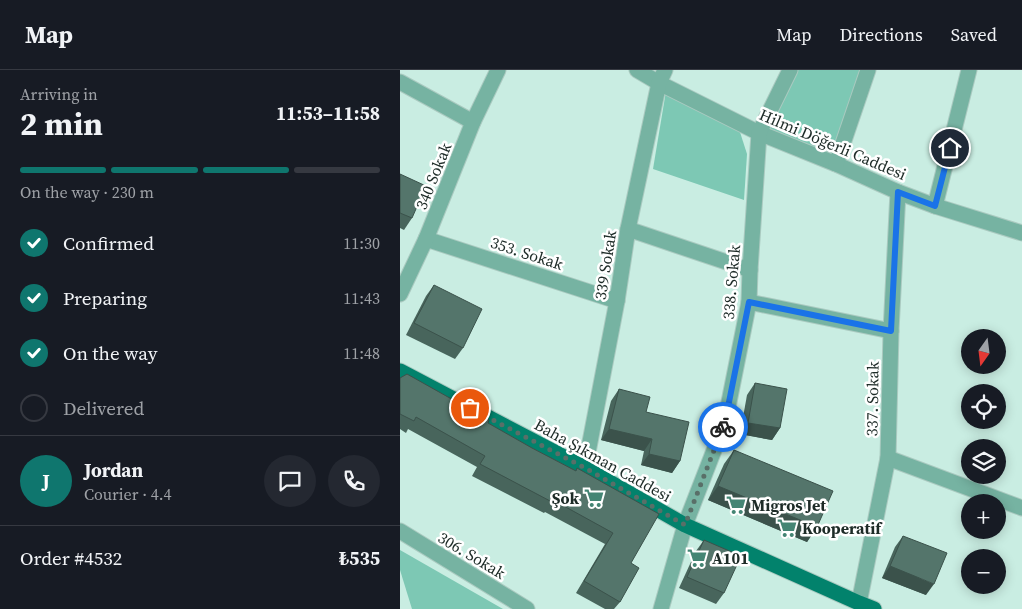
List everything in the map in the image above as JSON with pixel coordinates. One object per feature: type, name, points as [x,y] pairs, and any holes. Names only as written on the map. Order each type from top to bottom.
[{"type":"main road","name":"Baha Şıkman Caddesi","points":[[400,371],[585,468],[685,525],[874,609]]},
{"type":"street","name":"340 Sokak","points":[[400,294],[426,239],[473,122],[498,70]]},
{"type":"street","name":"Hilmi Döğerli Caddesi","points":[[637,70],[662,76],[759,133],[836,164],[898,192],[935,206],[1022,233]]},
{"type":"street","name":"338. Sokak","points":[[661,609],[685,525],[725,422],[749,302],[759,133],[790,70]]},
{"type":"street","points":[[836,164],[868,70]]},
{"type":"street","points":[[935,206],[969,70]]},
{"type":"street","name":"339 Sokak","points":[[585,468],[617,301],[628,229],[662,76]]},
{"type":"street","points":[[400,82],[473,122]]},
{"type":"street","name":"337. Sokak","points":[[858,603],[888,458],[891,331],[898,192]]},
{"type":"street","points":[[628,229],[750,270]]},
{"type":"street","name":"353. Sokak","points":[[426,239],[617,301]]},
{"type":"street","points":[[749,302],[891,331]]},
{"type":"street","points":[[888,458],[1022,508]]},
{"type":"street","name":"306. Sokak","points":[[400,531],[527,609]]},
{"type":"green space","points":[[790,70],[868,70],[836,164],[759,133]]},
{"type":"green space","points":[[666,91],[739,129],[747,154],[744,200],[653,169]]},
{"type":"green space","points":[[400,550],[503,609],[412,609],[400,570]]},
{"type":"building","points":[[400,174],[426,186],[412,218],[400,213]]},
{"type":"building","points":[[434,285],[482,309],[463,348],[414,323]]},
{"type":"building","points":[[407,374],[489,420],[488,423],[532,448],[576,471],[577,468],[659,514],[631,563],[639,568],[620,602],[584,581],[613,533],[553,500],[552,502],[480,464],[485,456],[416,417],[414,421],[400,414],[400,378]]},
{"type":"building","points":[[755,383],[787,389],[780,428],[748,423]]},
{"type":"building","points":[[619,389],[650,397],[646,412],[689,422],[680,461],[649,454],[652,439],[609,429]]},
{"type":"building","points":[[734,450],[833,491],[817,527],[718,486]]},
{"type":"building","points":[[903,536],[947,553],[934,584],[890,566]]},
{"type":"building","points":[[704,540],[741,556],[724,593],[687,577]]},
{"type":"way so far","points":[[470,408],[585,468],[685,525],[723,427]]},
{"type":"place","name":"Şok","points":[[594,498]]},
{"type":"place","name":"Migros Jet","points":[[736,505]]},
{"type":"place","name":"Kooperatif","points":[[787,528]]},
{"type":"place","name":"A101","points":[[697,558]]},
{"type":"route","points":[[723,427],[749,302],[891,331],[898,192],[935,206],[950,148]]}]
